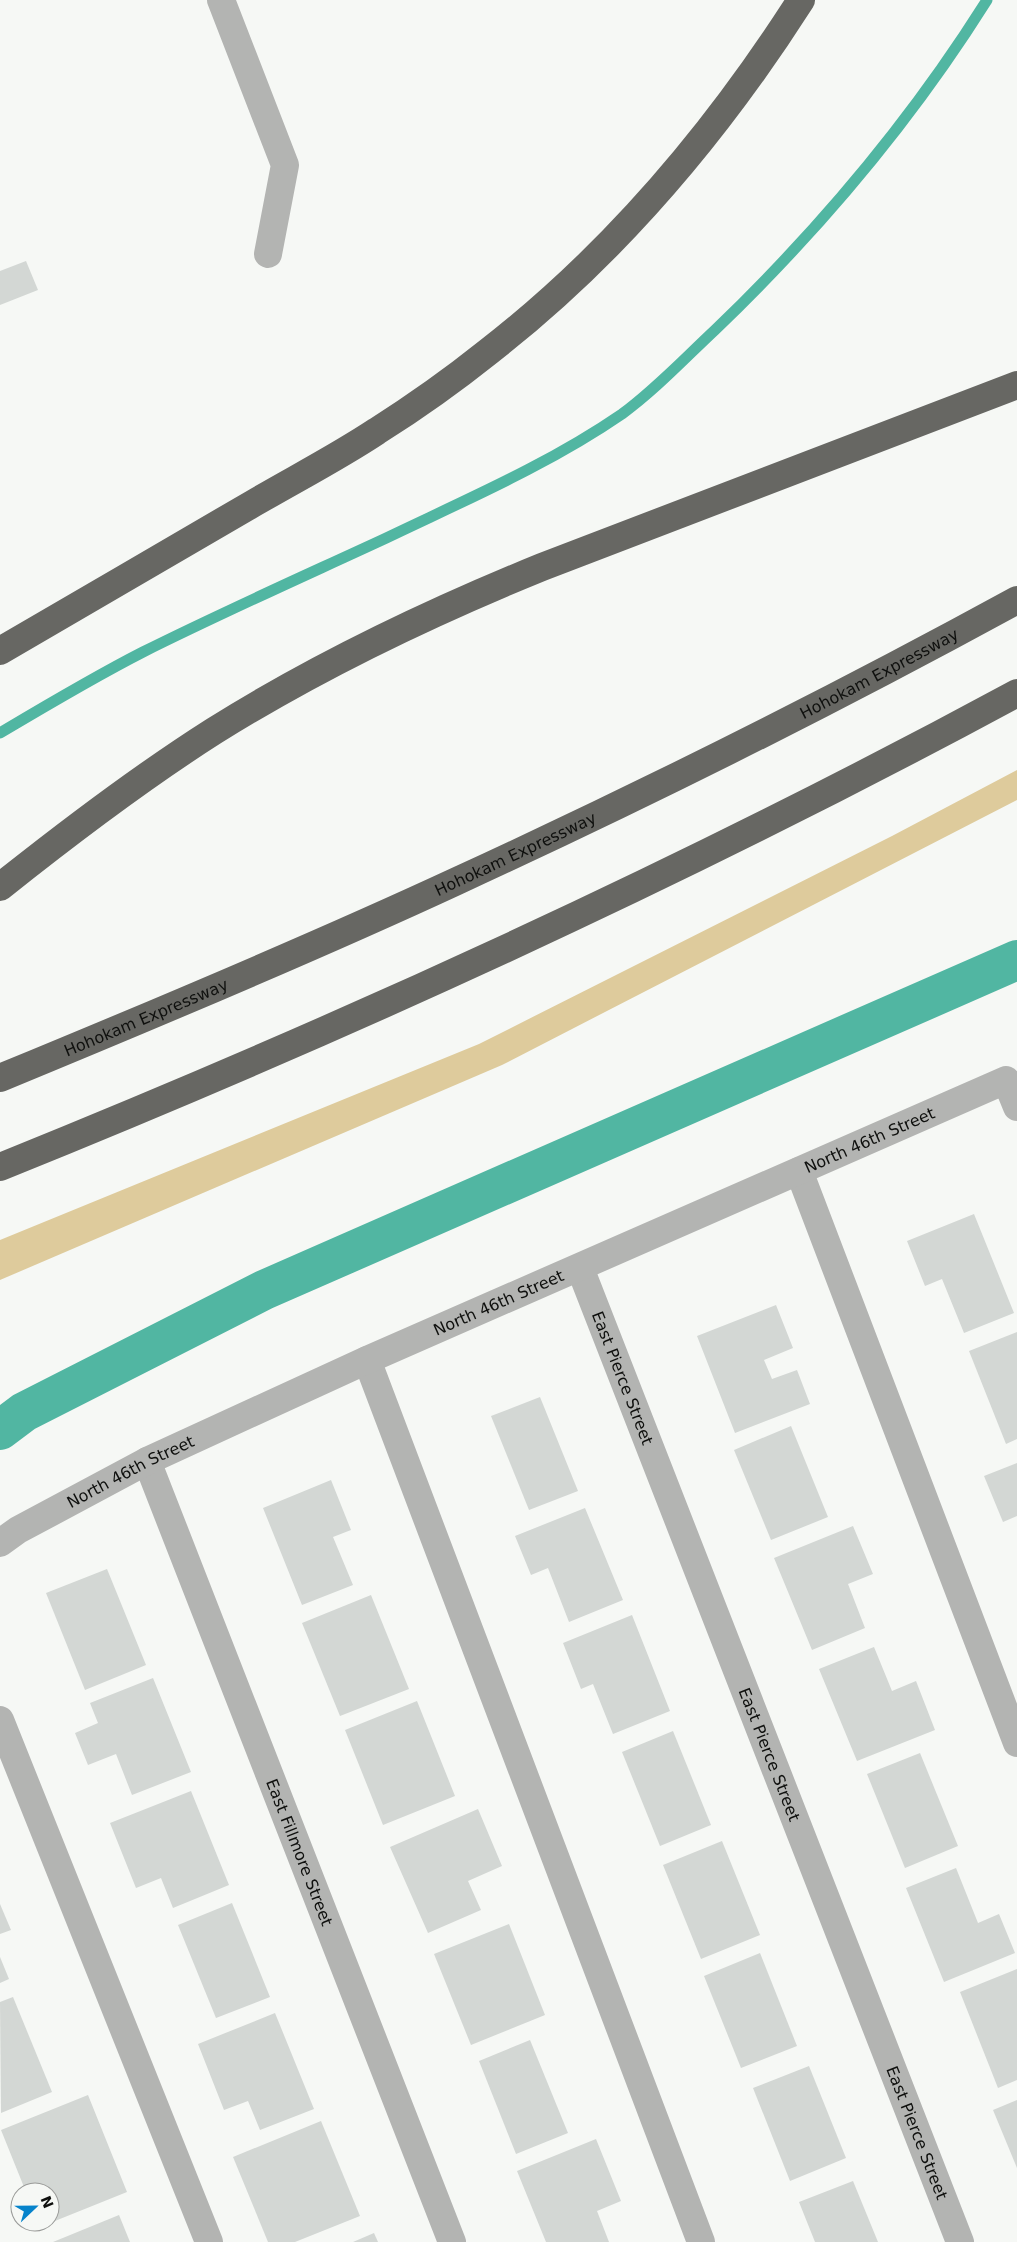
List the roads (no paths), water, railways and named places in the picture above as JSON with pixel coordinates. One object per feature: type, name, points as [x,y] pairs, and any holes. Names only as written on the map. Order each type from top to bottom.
[{"type":"highway","points":[[0,651],[375,433],[495,346],[546,304],[597,255],[667,181],[734,100],[770,49],[801,0]]},
{"type":"highway","points":[[0,887],[98,811],[207,736],[281,692],[405,627],[482,591],[542,567],[1017,385]]},
{"type":"highway","name":"Hohokam Expressway","points":[[0,1078],[198,996],[457,881],[707,760],[1017,600]]},
{"type":"highway","points":[[0,1167],[188,1090],[449,975],[821,796],[1017,693]]},
{"type":"street","points":[[221,0],[285,165],[268,254]]},
{"type":"street","name":"North 46th Street","points":[[0,1543],[18,1530],[147,1461],[367,1360],[1006,1080],[1017,1107]]},
{"type":"street","points":[[799,1171],[1017,1743]]},
{"type":"street","name":"East Pierce Street","points":[[580,1268],[960,2242]]},
{"type":"street","points":[[367,1360],[701,2242]]},
{"type":"street","name":"East Fillmore Street","points":[[147,1461],[452,2242]]},
{"type":"street","points":[[0,1720],[209,2242]]},
{"type":"waterway","points":[[0,733],[143,652],[505,482],[565,450],[622,414],[658,384],[715,330],[790,254],[826,214],[895,131],[927,89],[987,0]]},
{"type":"waterway","points":[[0,1430],[24,1412],[264,1290],[1017,960]]}]
